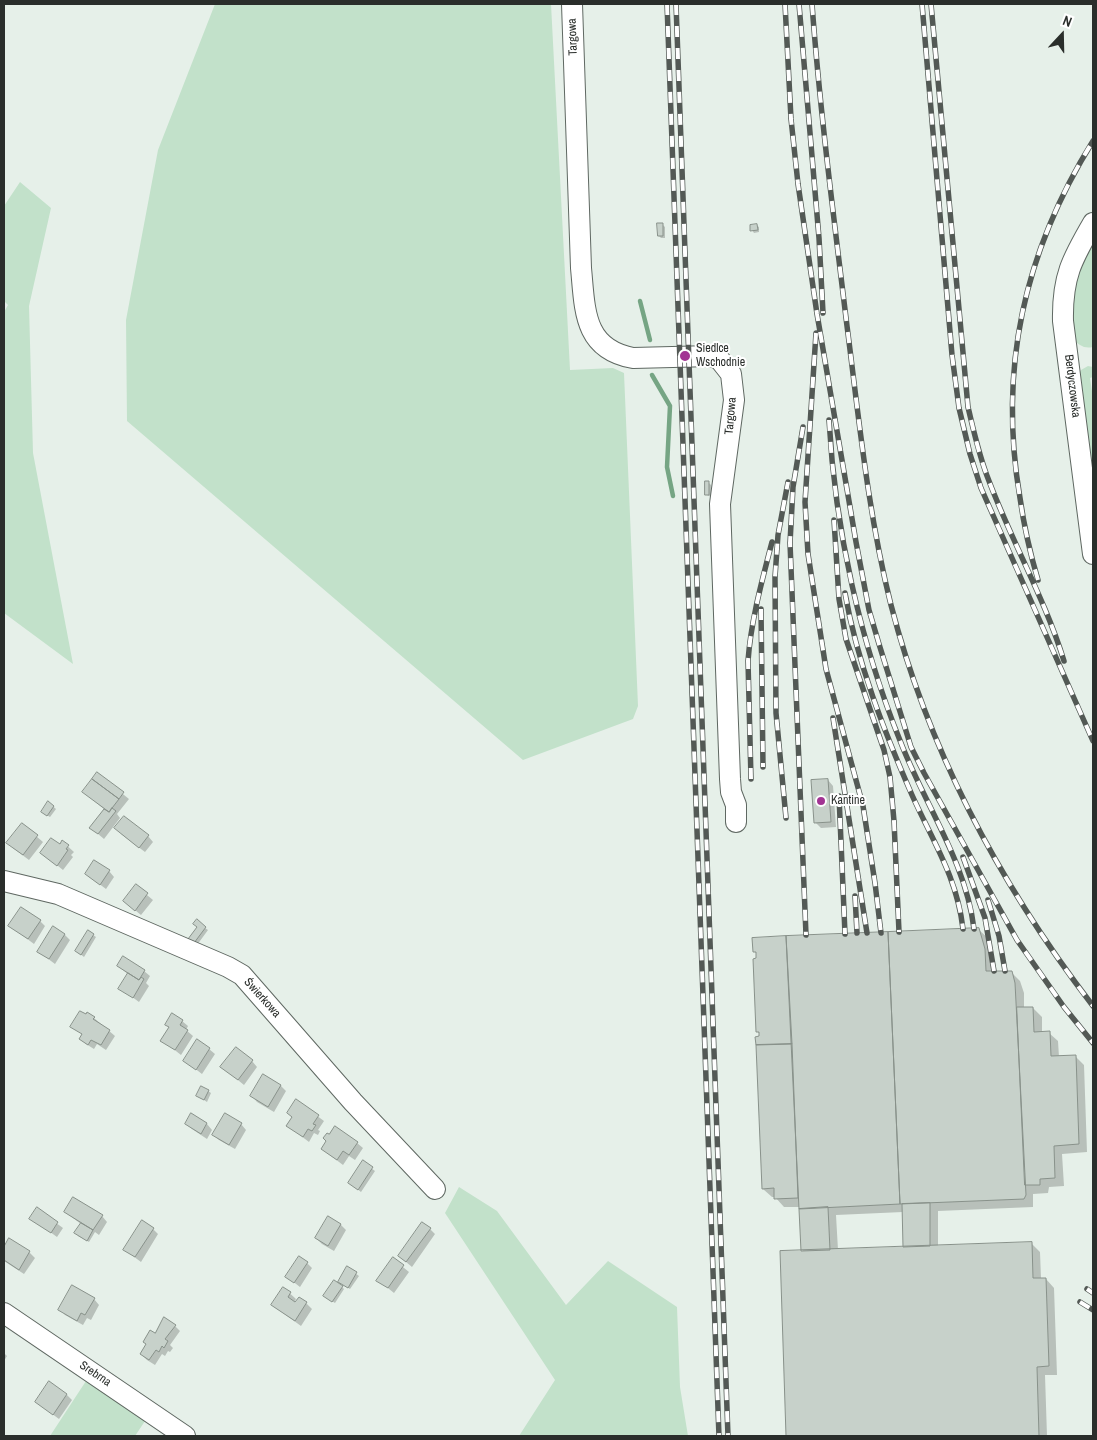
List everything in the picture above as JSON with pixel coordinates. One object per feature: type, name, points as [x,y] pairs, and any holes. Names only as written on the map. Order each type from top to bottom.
[{"type":"street","name":"Targowa","points":[[572,4],[581,268],[585,304],[591,329],[596,338],[605,346],[622,356],[633,358],[712,356],[720,360],[727,367],[733,381],[734,400],[720,504],[731,785],[736,805],[736,822]]},
{"type":"street","name":"Berdyczowska","points":[[1093,223],[1069,267],[1062,311],[1093,554]]},
{"type":"street","name":"Świerkowa","points":[[4,881],[58,894],[228,967],[242,975],[353,1102],[435,1188]]},
{"type":"street","name":"Srebrna","points":[[4,1313],[185,1436]]},
{"type":"green space","points":[[215,4],[551,4],[570,370],[613,368],[624,373],[638,706],[633,719],[523,760],[127,421],[126,320],[158,150]]},
{"type":"green space","points":[[20,182],[51,208],[29,306],[33,453],[73,664],[4,613],[4,312],[8,305],[4,301],[4,206]]},
{"type":"green space","points":[[1093,237],[1093,347],[1084,347],[1072,339],[1072,288]]},
{"type":"green space","points":[[1088,366],[1093,367],[1093,377],[1090,378],[1093,398],[1093,468],[1078,376],[1081,370]]},
{"type":"green space","points":[[459,1187],[497,1211],[566,1305],[608,1261],[677,1307],[680,1387],[688,1436],[519,1436],[555,1380],[445,1213]]},
{"type":"green space","points":[[86,1381],[145,1421],[135,1436],[50,1436]]},
{"type":"building","points":[[657,223],[663,223],[663,236],[658,236]]},
{"type":"building","points":[[757,224],[758,230],[750,231],[750,225]]},
{"type":"building","points":[[705,481],[709,481],[709,495],[705,495]]},
{"type":"building","points":[[97,772],[124,792],[119,799],[92,779]]},
{"type":"building","points":[[92,779],[119,799],[109,812],[82,792]]},
{"type":"building","name":"Kantine","points":[[828,779],[831,822],[814,823],[811,780]]},
{"type":"building","points":[[48,801],[54,806],[47,816],[41,812]]},
{"type":"building","points":[[112,808],[116,811],[98,834],[89,828],[104,809],[109,812]]},
{"type":"building","points":[[124,816],[149,835],[139,848],[114,828]]},
{"type":"building","points":[[22,823],[38,835],[23,855],[6,843]]},
{"type":"building","points":[[51,838],[60,844],[62,840],[69,845],[66,849],[68,850],[57,866],[40,853]]},
{"type":"building","points":[[94,860],[110,870],[100,885],[85,874]]},
{"type":"building","points":[[136,884],[148,893],[135,911],[123,901]]},
{"type":"building","points":[[21,907],[41,920],[28,939],[8,926]]},
{"type":"building","points":[[197,919],[206,927],[194,943],[188,939],[197,927],[193,924]]},
{"type":"building","points":[[53,926],[65,934],[49,959],[37,952]]},
{"type":"building","points":[[979,928],[985,949],[986,971],[1012,971],[1015,983],[1026,1195],[1024,1199],[900,1204],[888,932]]},
{"type":"building","points":[[88,930],[94,934],[81,955],[75,951]]},
{"type":"building","points":[[888,932],[900,1204],[799,1209],[786,936]]},
{"type":"building","points":[[786,936],[792,1044],[756,1045],[755,1037],[759,1036],[759,1032],[756,1032],[753,959],[756,958],[756,952],[753,952],[752,938]]},
{"type":"building","points":[[123,956],[145,970],[139,980],[117,966]]},
{"type":"building","points":[[128,973],[139,980],[141,977],[144,979],[133,998],[118,989]]},
{"type":"building","points":[[1017,1007],[1033,1007],[1034,1032],[1050,1031],[1051,1056],[1076,1055],[1079,1144],[1054,1146],[1055,1178],[1040,1179],[1040,1185],[1025,1185]]},
{"type":"building","points":[[80,1011],[86,1014],[87,1012],[95,1017],[93,1019],[110,1030],[101,1045],[91,1040],[88,1045],[79,1039],[82,1034],[70,1027]]},
{"type":"building","points":[[172,1013],[183,1020],[180,1025],[188,1030],[175,1050],[160,1041],[169,1027],[165,1025]]},
{"type":"building","points":[[197,1039],[210,1048],[196,1070],[183,1061]]},
{"type":"building","points":[[792,1044],[798,1198],[774,1199],[774,1188],[762,1189],[756,1045]]},
{"type":"building","points":[[236,1047],[253,1060],[238,1080],[220,1067]]},
{"type":"building","points":[[263,1074],[281,1085],[268,1107],[250,1096]]},
{"type":"building","points":[[201,1086],[209,1090],[204,1100],[196,1096]]},
{"type":"building","points":[[296,1099],[319,1115],[313,1124],[316,1125],[312,1131],[308,1129],[303,1137],[286,1126],[292,1117],[287,1113]]},
{"type":"building","points":[[191,1113],[207,1123],[201,1134],[185,1124]]},
{"type":"building","points":[[225,1113],[242,1123],[229,1145],[212,1135]]},
{"type":"building","points":[[335,1126],[358,1142],[349,1155],[343,1151],[337,1160],[321,1149],[326,1141],[323,1138]]},
{"type":"building","points":[[363,1160],[373,1167],[358,1190],[348,1183]]},
{"type":"building","points":[[73,1197],[103,1215],[93,1230],[64,1212]]},
{"type":"building","points":[[930,1203],[930,1246],[903,1247],[902,1204]]},
{"type":"building","points":[[37,1207],[58,1222],[51,1233],[29,1219]]},
{"type":"building","points":[[828,1207],[830,1250],[801,1251],[799,1209]]},
{"type":"building","points":[[328,1216],[341,1224],[328,1246],[315,1238]]},
{"type":"building","points":[[142,1220],[154,1228],[135,1257],[123,1250]]},
{"type":"building","points":[[422,1222],[431,1228],[406,1262],[398,1256]]},
{"type":"building","points":[[81,1223],[93,1230],[87,1241],[74,1233]]},
{"type":"building","points":[[9,1238],[30,1251],[19,1270],[4,1260],[4,1247]]},
{"type":"building","points":[[1032,1242],[1033,1278],[1046,1278],[1049,1366],[1037,1367],[1039,1436],[786,1436],[780,1251]]},
{"type":"building","points":[[299,1256],[308,1262],[294,1283],[285,1277]]},
{"type":"building","points":[[393,1257],[404,1265],[388,1288],[376,1281]]},
{"type":"building","points":[[347,1266],[357,1272],[348,1288],[338,1282]]},
{"type":"building","points":[[334,1280],[343,1286],[332,1302],[323,1296]]},
{"type":"building","points":[[72,1285],[95,1298],[85,1315],[81,1313],[77,1321],[58,1310]]},
{"type":"building","points":[[283,1287],[291,1292],[288,1297],[295,1302],[299,1297],[307,1302],[295,1321],[271,1305]]},
{"type":"building","points":[[164,1317],[176,1325],[165,1339],[168,1341],[164,1348],[162,1346],[159,1352],[156,1350],[149,1360],[140,1354],[146,1344],[143,1342],[150,1330],[155,1333]]},
{"type":"building","points":[[49,1381],[67,1394],[53,1415],[35,1402]]},
{"type":"waterway","points":[[640,301],[650,340]]},
{"type":"waterway","points":[[652,375],[670,406],[667,467],[673,496]]},
{"type":"railway","points":[[667,4],[719,1436]]},
{"type":"railway","points":[[676,4],[728,1436]]},
{"type":"railway","points":[[785,4],[791,119],[798,184],[817,314],[856,542],[869,610],[879,644],[911,747],[924,773],[1017,940],[1064,1007],[1093,1043]]},
{"type":"railway","points":[[799,4],[819,238],[823,313]]},
{"type":"railway","points":[[812,4],[819,85],[860,431],[876,536],[891,605],[907,660],[926,713],[947,765],[972,816],[1028,913],[1059,960],[1093,1006]]},
{"type":"railway","points":[[922,4],[952,355],[959,408],[970,454],[981,488],[1093,741]]},
{"type":"railway","points":[[931,4],[968,407],[985,472],[1048,615],[1064,661]]},
{"type":"railway","points":[[1038,580],[1023,519],[1014,450],[1012,403],[1015,358],[1022,313],[1049,225],[1069,183],[1093,141]]},
{"type":"railway","points":[[816,333],[805,502],[808,554],[826,669],[863,806],[881,933]]},
{"type":"railway","points":[[829,420],[832,461],[844,543],[852,584],[873,665],[901,743],[944,834],[963,880],[970,904],[974,929]]},
{"type":"railway","points":[[803,427],[793,487],[790,543],[806,935]]},
{"type":"railway","points":[[786,818],[776,713],[775,577],[778,535],[788,482]]},
{"type":"railway","points":[[834,520],[839,599],[846,639],[884,750],[890,777],[899,932]]},
{"type":"railway","points":[[751,779],[749,646],[754,616],[772,542]]},
{"type":"railway","points":[[845,593],[857,645],[873,696],[912,795],[950,876],[960,910],[963,929]]},
{"type":"railway","points":[[761,609],[763,767]]},
{"type":"railway","points":[[833,718],[867,933]]},
{"type":"railway","points":[[839,796],[845,934]]},
{"type":"railway","points":[[963,857],[985,918],[994,971]]},
{"type":"railway","points":[[855,896],[857,933]]},
{"type":"railway","points":[[988,900],[999,936],[1005,971]]},
{"type":"railway","points":[[1087,1289],[1093,1293]]},
{"type":"railway","points":[[1080,1302],[1093,1310]]},
{"type":"place","name":"Siedlce Wschodnie","points":[[685,356]]},
{"type":"place","name":"Kantine","points":[[821,801]]}]
